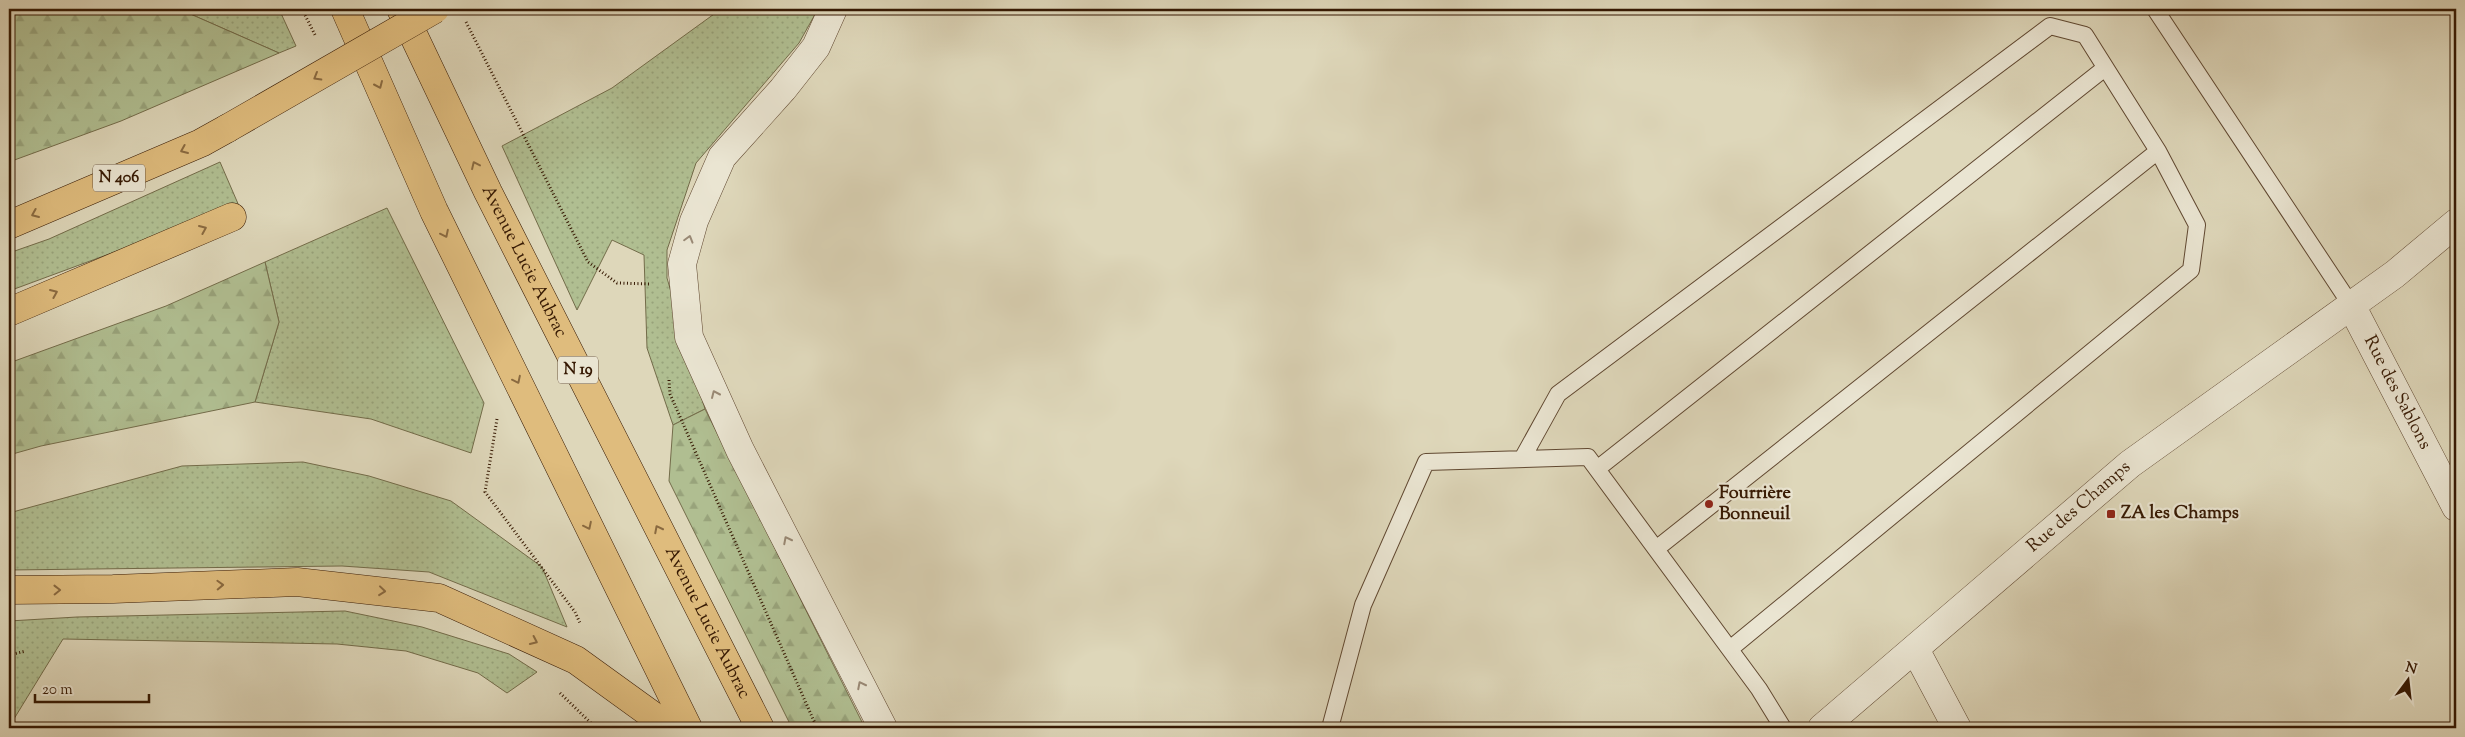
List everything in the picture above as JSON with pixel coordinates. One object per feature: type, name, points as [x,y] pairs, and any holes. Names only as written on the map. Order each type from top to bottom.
[{"type":"main road","points":[[345,9],[434,211],[688,728]]},
{"type":"main road","name":"Avenue Lucie Aubrac","points":[[401,9],[488,192],[760,728]]},
{"type":"main road","name":"N 406","points":[[9,225],[201,143],[435,9]]},
{"type":"main road","points":[[9,312],[232,217]]},
{"type":"main road","points":[[9,590],[113,589],[297,582],[439,598],[576,660],[670,728]]},
{"type":"street","points":[[833,9],[816,47],[783,89],[722,157],[694,221],[682,264],[690,337],[740,450],[883,728]]},
{"type":"street","name":"Rue des Champs","points":[[1822,728],[2130,464],[2395,274],[2456,223]]},
{"type":"street","name":"Rue des Sablons","points":[[2351,305],[2456,507]]},
{"type":"street","points":[[1914,648],[1957,728]]},
{"type":"lane","points":[[2155,9],[2351,305]]},
{"type":"lane","points":[[1522,459],[1558,394],[2050,26],[2085,34],[2158,151],[2197,225],[2191,270],[1730,649]]},
{"type":"lane","points":[[1597,470],[2105,68]]},
{"type":"lane","points":[[1656,549],[2158,151]]},
{"type":"lane","points":[[1330,728],[1363,605],[1426,462],[1588,457],[1759,689],[1783,728]]},
{"type":"path","points":[[302,9],[320,45]]},
{"type":"path","points":[[464,18],[588,262],[617,282],[652,284]]},
{"type":"path","points":[[669,376],[670,394],[817,728]]},
{"type":"path","points":[[498,413],[485,492],[575,612],[585,639],[560,693],[596,728]]},
{"type":"path","points":[[9,655],[26,651]]},
{"type":"green space","points":[[9,9],[179,9],[279,53],[121,121],[9,162]]},
{"type":"green space","points":[[179,9],[279,9],[296,46],[279,53]]},
{"type":"green space","points":[[721,9],[818,9],[799,43],[696,163],[667,250],[667,278],[705,409],[673,425],[647,348],[644,255],[612,240],[577,310],[502,146],[612,88]]},
{"type":"green space","points":[[220,162],[239,206],[9,291],[9,253],[49,239]]},
{"type":"green space","points":[[387,208],[484,403],[471,453],[371,419],[255,402],[279,322],[265,262]]},
{"type":"green space","points":[[265,262],[279,322],[255,402],[41,446],[9,455],[9,363],[166,306]]},
{"type":"green space","points":[[705,409],[865,728],[792,728],[669,481],[673,425]]},
{"type":"green space","points":[[303,462],[369,476],[451,501],[542,567],[567,627],[429,572],[342,566],[9,570],[9,513],[182,466]]},
{"type":"green space","points":[[345,611],[422,627],[509,654],[537,672],[507,693],[478,673],[406,651],[337,644],[63,639],[9,727],[9,621],[77,617]]},
{"type":"place","name":"Fourrière Bonneuil","points":[[1709,504]]},
{"type":"place","name":"ZA les Champs","points":[[2111,514]]}]
